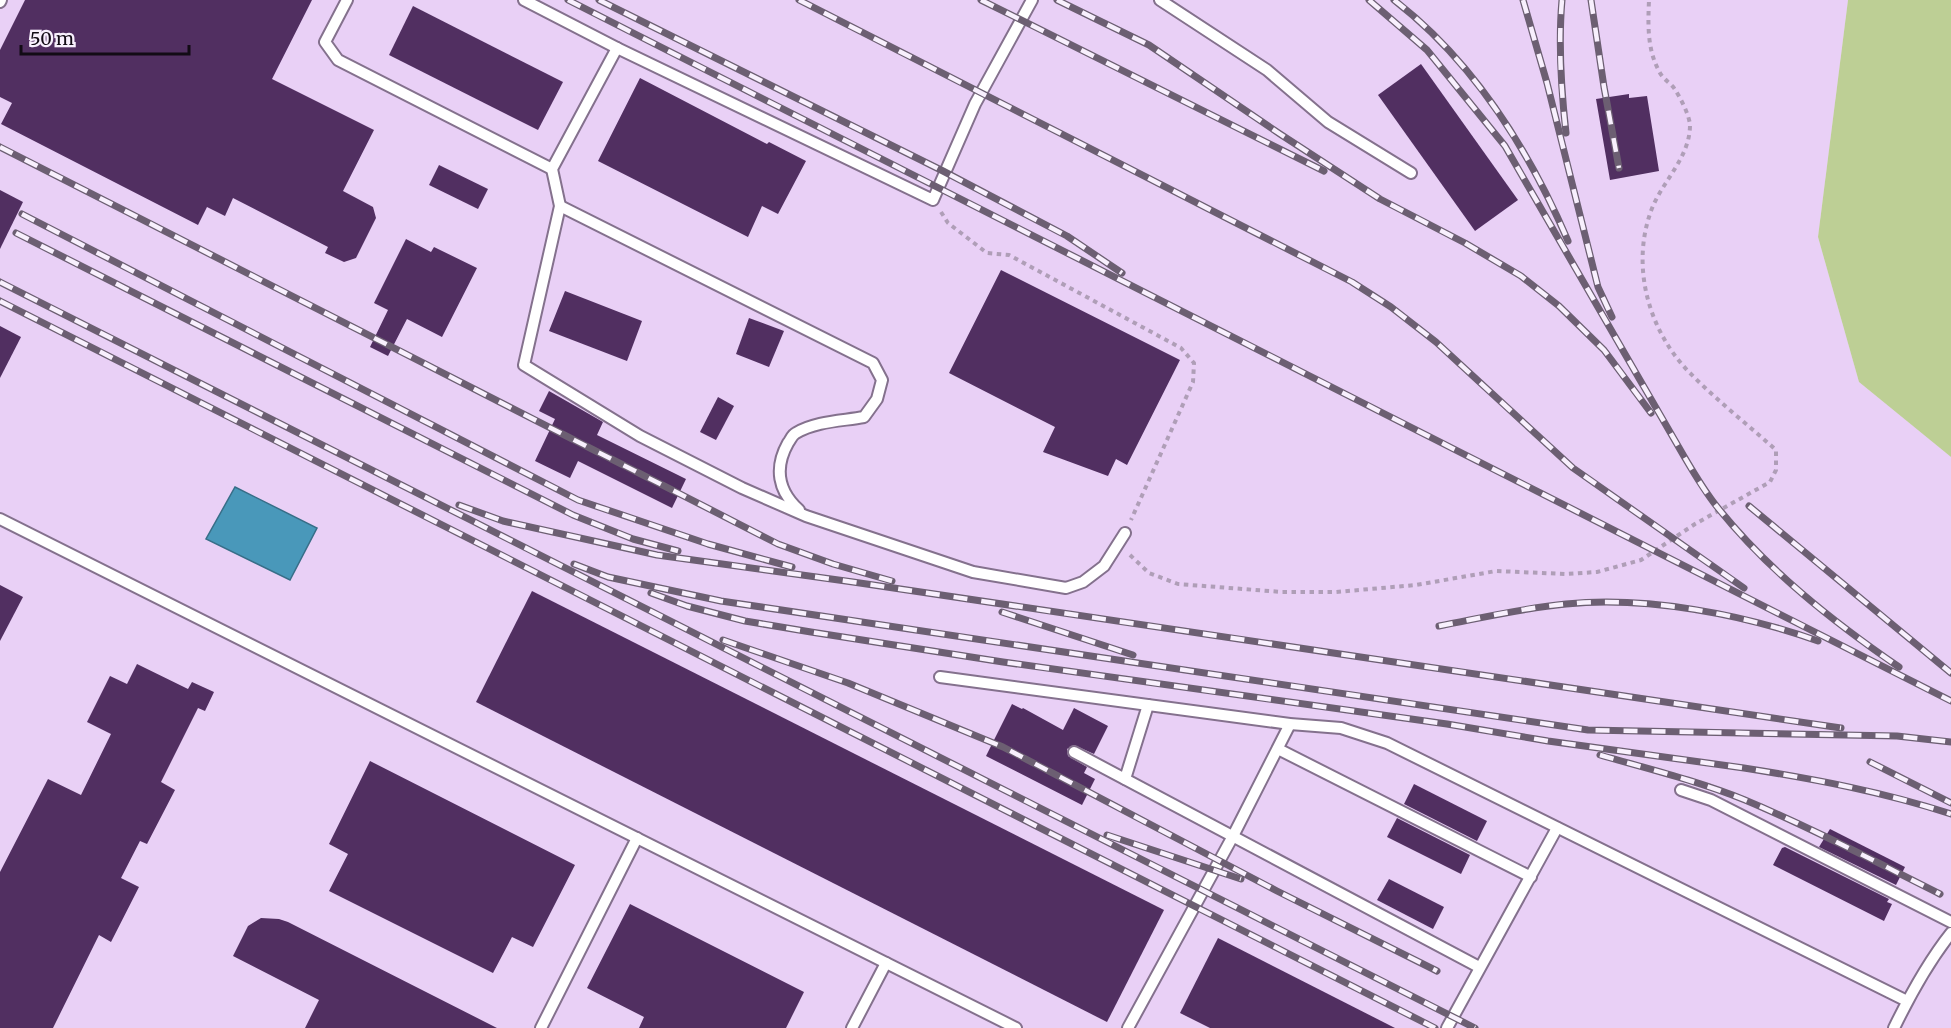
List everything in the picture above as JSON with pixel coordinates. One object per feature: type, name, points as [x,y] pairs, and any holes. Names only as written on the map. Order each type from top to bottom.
[{"type":"lane","points":[[347,0],[325,42],[338,60],[552,169]]},
{"type":"lane","points":[[524,0],[616,48],[933,200],[975,104],[1032,0]]},
{"type":"lane","points":[[1160,0],[1268,70],[1328,122],[1412,173]]},
{"type":"lane","points":[[616,48],[552,169],[560,206],[524,365],[640,436],[742,488],[806,516],[972,572],[1066,588],[1083,582],[1104,566],[1125,533]]},
{"type":"lane","points":[[560,206],[873,363],[882,380],[877,399],[864,417],[813,426],[794,434],[782,454],[779,477],[788,500],[806,516]]},
{"type":"lane","points":[[0,519],[1016,1028]]},
{"type":"lane","points":[[940,677],[1290,724],[1341,728],[1387,742],[1907,1001]]},
{"type":"lane","points":[[1125,779],[1148,705]]},
{"type":"lane","points":[[1128,1028],[1233,836],[1290,724]]},
{"type":"lane","points":[[1278,749],[1531,878]]},
{"type":"lane","points":[[1074,752],[1479,967]]},
{"type":"lane","points":[[1681,790],[1711,800],[1951,922]]},
{"type":"lane","points":[[1447,1028],[1557,828]]},
{"type":"lane","points":[[541,1028],[637,838]]},
{"type":"lane","points":[[1894,1028],[1907,1001],[1939,948],[1951,933]]},
{"type":"lane","points":[[852,1028],[886,963]]},
{"type":"path","points":[[933,200],[948,223],[987,253],[1010,255],[1181,348],[1194,363],[1193,382],[1125,533],[1130,557],[1149,573],[1178,584],[1229,589],[1336,592],[1416,585],[1496,571],[1597,572],[1641,560],[1695,524],[1770,482],[1776,470],[1776,450],[1687,370],[1661,333],[1648,302],[1641,261],[1648,221],[1657,195],[1681,160],[1689,140],[1690,122],[1674,88],[1660,74],[1651,54],[1648,22],[1649,0]]},
{"type":"shaded area","points":[[0,0],[1848,0],[1818,237],[1859,382],[1951,457],[1951,1028],[0,1028]]},
{"type":"green space","points":[[1848,0],[1951,0],[1951,457],[1859,382],[1818,237]]},
{"type":"water","points":[[235,487],[317,528],[290,580],[206,539]]},
{"type":"building","points":[[25,0],[312,0],[272,79],[374,130],[343,191],[373,207],[376,218],[356,258],[344,262],[325,253],[328,247],[233,198],[225,216],[207,207],[198,225],[1,124],[12,103],[0,97],[0,50]]},
{"type":"building","points":[[413,6],[563,82],[538,130],[389,55]]},
{"type":"building","points":[[1421,64],[1518,200],[1475,231],[1378,95]]},
{"type":"building","points":[[640,78],[767,144],[769,142],[806,161],[778,214],[762,206],[748,237],[598,161]]},
{"type":"building","points":[[1629,94],[1629,98],[1647,96],[1659,171],[1610,180],[1596,99]]},
{"type":"building","points":[[439,165],[488,189],[478,209],[429,185]]},
{"type":"building","points":[[0,190],[23,202],[0,249]]},
{"type":"building","points":[[406,239],[431,252],[434,247],[477,268],[442,337],[407,319],[388,356],[370,347],[388,310],[374,303]]},
{"type":"building","points":[[1001,270],[1180,360],[1127,465],[1116,459],[1108,476],[1043,452],[1055,427],[949,373]]},
{"type":"building","points":[[565,291],[642,321],[627,361],[549,331]]},
{"type":"building","points":[[749,318],[784,331],[769,367],[736,354]]},
{"type":"building","points":[[0,326],[21,337],[0,378]]},
{"type":"building","points":[[549,391],[603,422],[597,435],[686,479],[672,508],[578,461],[570,478],[535,461],[555,419],[539,411]]},
{"type":"building","points":[[718,397],[734,406],[716,440],[700,432]]},
{"type":"building","points":[[0,585],[23,597],[0,641]]},
{"type":"building","points":[[532,591],[1164,910],[1107,1022],[476,702]]},
{"type":"building","points":[[137,664],[188,689],[192,682],[214,692],[205,711],[198,708],[161,782],[175,790],[147,844],[140,841],[121,878],[139,887],[111,942],[99,935],[53,1028],[0,1028],[0,872],[48,779],[81,795],[111,734],[87,722],[110,676],[127,684]]},
{"type":"building","points":[[1012,704],[1063,730],[1074,708],[1108,726],[1094,754],[1074,745],[1067,749],[1068,756],[1087,767],[1084,773],[1095,779],[1082,805],[986,756]]},
{"type":"building","points":[[370,761],[575,865],[533,947],[512,937],[493,973],[329,891],[348,854],[329,844]]},
{"type":"building","points":[[1414,784],[1487,821],[1477,841],[1404,804]]},
{"type":"building","points":[[1397,818],[1470,855],[1461,874],[1387,837]]},
{"type":"building","points":[[1830,829],[1905,867],[1896,885],[1819,847]]},
{"type":"building","points":[[1785,847],[1889,899],[1887,902],[1892,904],[1884,921],[1773,865],[1782,848]]},
{"type":"building","points":[[1389,879],[1444,907],[1433,929],[1377,900]]},
{"type":"building","points":[[630,904],[804,992],[786,1028],[639,1028],[644,1017],[587,988]]},
{"type":"building","points":[[261,918],[288,922],[497,1028],[305,1028],[319,1000],[233,956],[248,926]]},
{"type":"building","points":[[1218,938],[1395,1028],[1210,1028],[1180,1013]]},
{"type":"railway","points":[[568,0],[1951,701]]},
{"type":"railway","points":[[599,0],[943,171],[1067,236],[1122,273]]},
{"type":"railway","points":[[799,0],[1352,282],[1391,307],[1436,342],[1573,468],[1744,588]]},
{"type":"railway","points":[[981,0],[1324,171]]},
{"type":"railway","points":[[1057,0],[1149,45],[1380,199],[1465,243],[1521,276],[1559,306],[1604,350],[1651,413]]},
{"type":"railway","points":[[1369,0],[1427,50],[1505,146],[1685,458],[1718,508],[1758,553],[1802,594],[1899,667]]},
{"type":"railway","points":[[1394,0],[1423,24],[1449,51],[1496,109],[1517,141],[1553,207],[1568,241]]},
{"type":"railway","points":[[1523,0],[1547,83],[1598,287],[1612,317]]},
{"type":"railway","points":[[1562,0],[1560,33],[1566,133]]},
{"type":"railway","points":[[1591,0],[1619,168]]},
{"type":"railway","points":[[0,147],[778,544],[833,564],[892,581]]},
{"type":"railway","points":[[22,214],[578,500],[708,544],[792,567]]},
{"type":"railway","points":[[16,233],[573,515],[633,539],[678,551]]},
{"type":"railway","points":[[0,282],[1475,1028]]},
{"type":"railway","points":[[0,301],[1435,1028]]},
{"type":"railway","points":[[459,505],[503,521],[657,555],[1841,728]]},
{"type":"railway","points":[[1749,506],[1951,673]]},
{"type":"railway","points":[[574,564],[608,577],[721,601],[1588,730],[1897,736],[1951,742]]},
{"type":"railway","points":[[651,593],[687,606],[745,621],[1003,662],[1744,768],[1849,787],[1951,814]]},
{"type":"railway","points":[[1439,626],[1502,613],[1566,604],[1628,603],[1694,609],[1726,615],[1818,641]]},
{"type":"railway","points":[[1002,612],[1133,655]]},
{"type":"railway","points":[[723,640],[848,683],[1003,747],[1277,891],[1437,971]]},
{"type":"railway","points":[[1600,755],[1691,781],[1745,800],[1940,894]]},
{"type":"railway","points":[[1870,762],[1951,803]]},
{"type":"railway","points":[[1107,835],[1241,879]]}]
